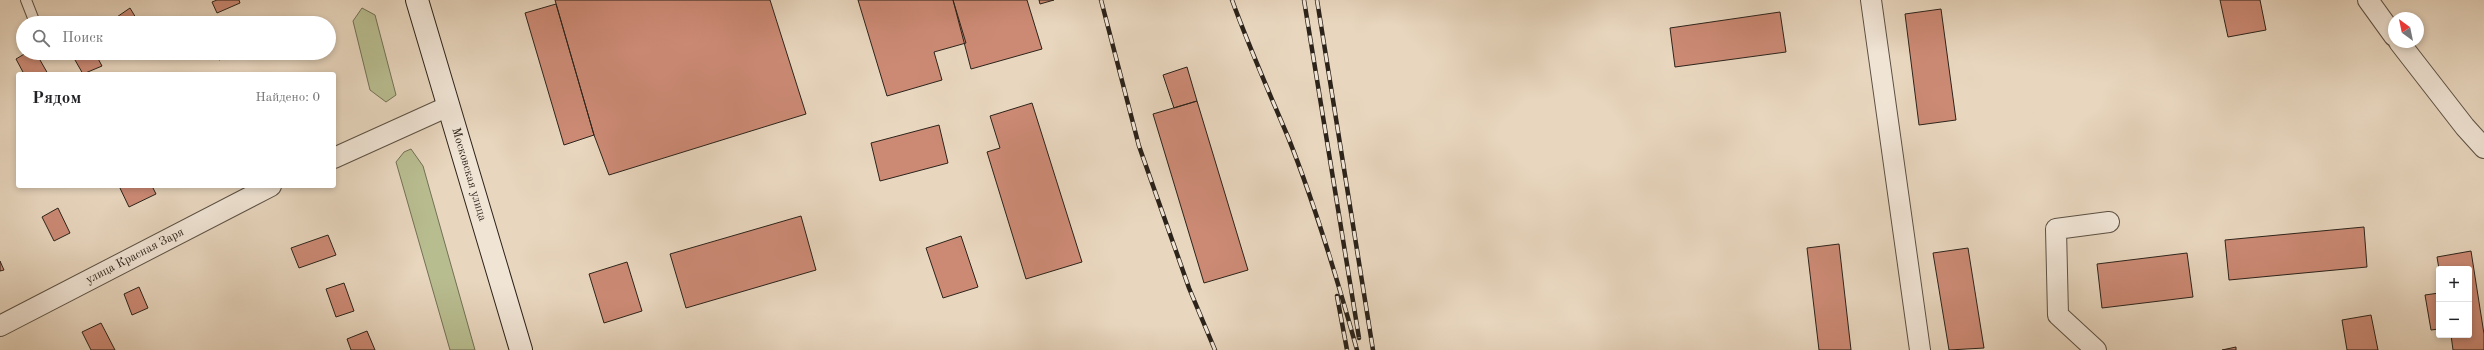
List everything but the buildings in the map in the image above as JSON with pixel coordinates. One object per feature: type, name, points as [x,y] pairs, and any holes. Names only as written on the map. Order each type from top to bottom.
[{"type":"main road","name":"Московская улица","points":[[417,0],[521,350]]},
{"type":"street","points":[[1871,0],[1920,350]]},
{"type":"street","points":[[2368,0],[2388,28]]},
{"type":"street","points":[[2404,48],[2465,127],[2484,148]]},
{"type":"street","points":[[336,157],[449,106]]},
{"type":"street","name":"улица Красная Заря","points":[[0,326],[267,188]]},
{"type":"street","points":[[2096,350],[2058,315],[2056,229],[2109,222]]},
{"type":"lane","points":[[26,0],[32,16]]},
{"type":"green space","points":[[362,8],[375,15],[396,95],[386,102],[370,90],[353,21]]},
{"type":"green space","points":[[411,149],[423,166],[475,350],[450,350],[396,162],[404,152]]},
{"type":"railway","points":[[1101,0],[1139,146],[1189,288],[1215,350]]},
{"type":"railway","points":[[1232,0],[1308,190],[1334,269],[1357,350]]},
{"type":"railway","points":[[1304,0],[1359,338]]},
{"type":"railway","points":[[1317,0],[1373,350]]},
{"type":"railway","points":[[1337,296],[1347,350]]}]
